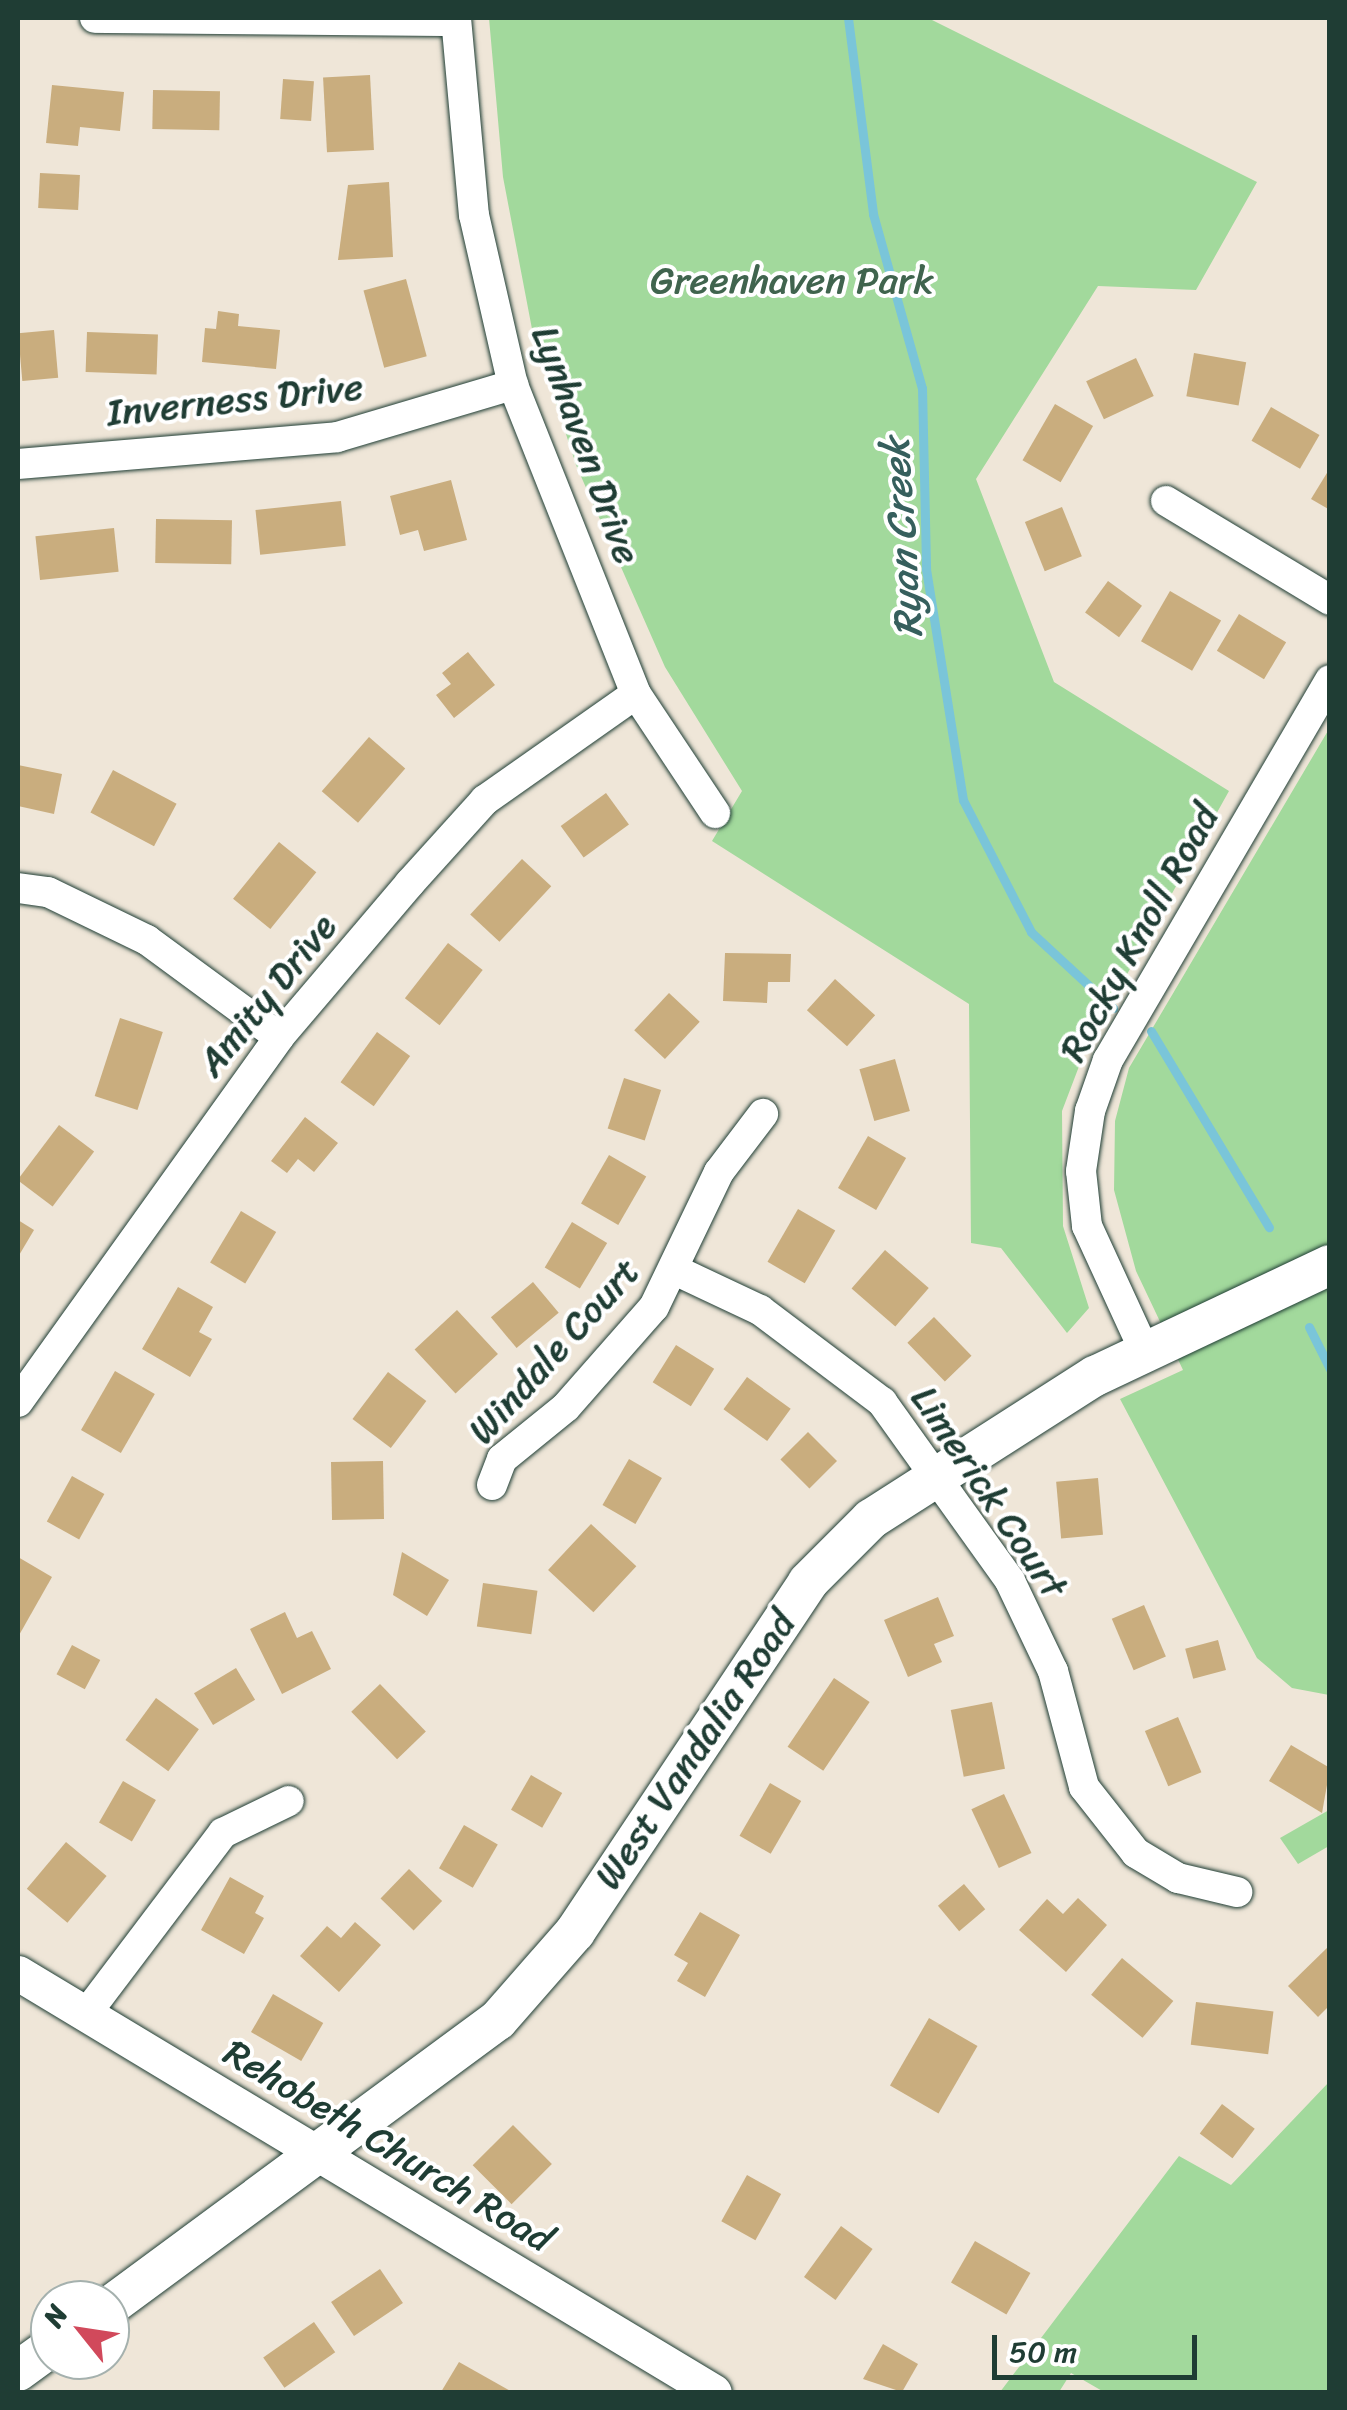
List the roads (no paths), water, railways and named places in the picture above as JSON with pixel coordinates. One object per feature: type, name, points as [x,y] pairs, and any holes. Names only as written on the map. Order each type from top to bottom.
[{"type":"main road","name":"West Vandalia Road","points":[[130,2292],[320,2157],[498,2020],[575,1932],[808,1582],[929,1477],[1146,1352],[1330,1265]]},
{"type":"street","points":[[96,18],[456,19]]},
{"type":"street","name":"Lynhaven Drive","points":[[456,19],[474,215],[513,385],[636,694],[715,813]]},
{"type":"street","name":"Inverness Drive","points":[[18,464],[337,437],[513,385]]},
{"type":"street","points":[[1166,501],[1330,600]]},
{"type":"street","name":"Rocky Knoll Road","points":[[1146,1352],[1088,1226],[1081,1172],[1090,1111],[1108,1060],[1330,680]]},
{"type":"street","name":"Amity Drive","points":[[18,1402],[279,1037],[485,800],[636,694]]},
{"type":"street","points":[[18,888],[48,892],[147,940],[279,1037]]},
{"type":"street","name":"Windale Court","points":[[492,1485],[502,1460],[566,1407],[677,1271],[697,1212],[763,1114]]},
{"type":"street","name":"Limerick Court","points":[[677,1271],[825,1352],[882,1402],[929,1477],[1010,1580],[1053,1671],[1084,1788],[1136,1854],[1178,1878],[1238,1892]]},
{"type":"street","points":[[86,2014],[223,1833],[289,1801]]},
{"type":"street","name":"Rehobeth Church Road","points":[[18,1973],[714,2392]]},
{"type":"waterway","name":"Ryan Creek","points":[[848,18],[873,214],[922,388],[926,569],[963,800],[1031,932],[1113,1008]]},
{"type":"waterway","name":"Ryan Creek","points":[[1151,1031],[1269,1227]]},
{"type":"waterway","name":"Ryan Creek","points":[[1309,1327],[1330,1369]]},
{"type":"park label","name":"Greenhaven Park","points":[[792,281]]}]
